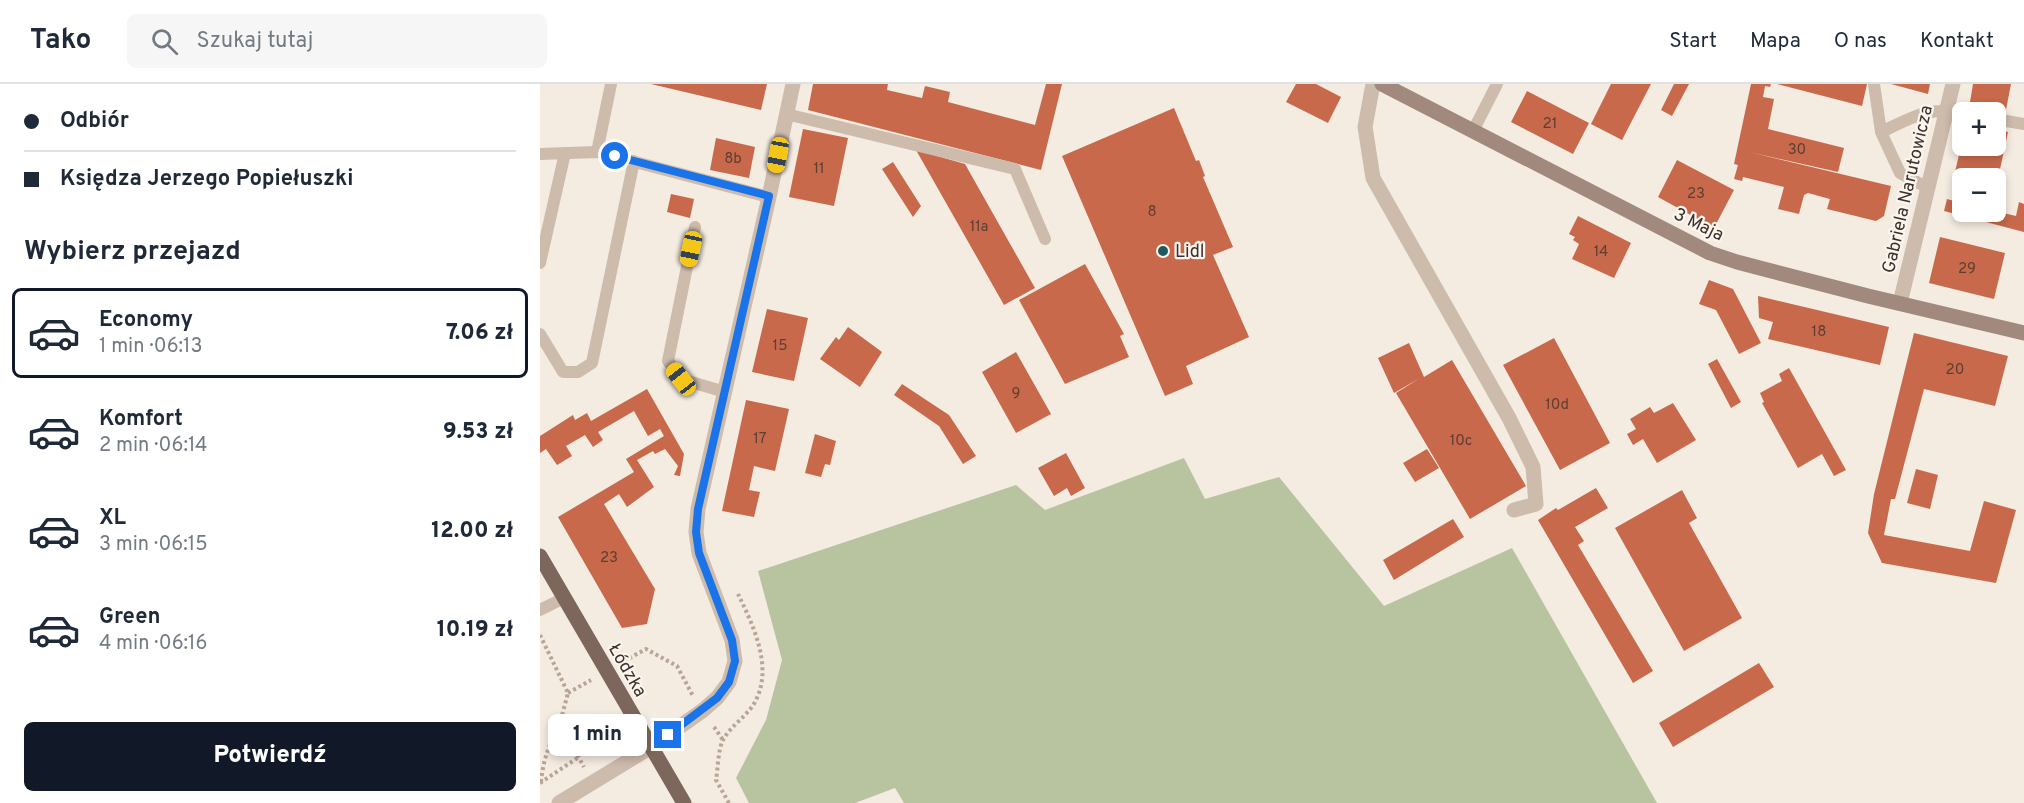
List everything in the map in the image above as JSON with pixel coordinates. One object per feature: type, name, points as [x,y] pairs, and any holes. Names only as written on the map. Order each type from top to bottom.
[{"type":"main road","name":"3 Maja","points":[[1382,84],[1710,253],[1737,262],[2024,333]]},
{"type":"main road","name":"Łódzka","points":[[540,556],[684,803]]},
{"type":"street","points":[[559,803],[651,747],[702,711],[717,698],[729,682],[735,661],[732,640],[699,553],[696,532],[698,509],[793,84]]},
{"type":"street","points":[[1373,84],[1365,127],[1373,178],[1509,417],[1533,467],[1536,504],[1514,510]]},
{"type":"street","name":"Gabriela Narutowicza","points":[[1900,303],[1953,84]]},
{"type":"lane","points":[[597,152],[610,84]]},
{"type":"lane","points":[[1473,131],[1497,84]]},
{"type":"lane","points":[[1874,84],[1881,132],[1900,173],[1928,188]]},
{"type":"lane","points":[[1881,132],[1929,111],[1952,111]]},
{"type":"lane","points":[[786,114],[1015,169],[1045,239]]},
{"type":"lane","points":[[2006,121],[2024,124]]},
{"type":"lane","points":[[540,154],[597,152],[769,196]]},
{"type":"lane","points":[[540,263],[565,153]]},
{"type":"lane","points":[[540,334],[563,372],[578,372],[592,363],[634,161]]},
{"type":"lane","points":[[695,227],[668,361],[681,379],[725,392]]},
{"type":"lane","points":[[540,610],[564,598]]},
{"type":"path","points":[[722,803],[728,802],[716,780],[723,740],[756,701],[762,679],[760,650],[754,628],[736,589]]},
{"type":"path","points":[[540,635],[568,693],[560,723],[550,741],[541,766],[540,783]]},
{"type":"path","points":[[568,693],[646,649],[677,666],[702,711],[723,740]]},
{"type":"path","points":[[560,723],[594,783]]},
{"type":"path","points":[[540,783],[579,757]]},
{"type":"green space","points":[[1184,458],[1205,499],[1279,477],[1384,606],[1512,548],[1657,803],[904,803],[895,788],[855,803],[749,803],[736,778],[766,720],[782,660],[758,571],[1016,485],[1045,510]]},
{"type":"building","points":[[651,84],[767,84],[761,110]]},
{"type":"building","points":[[813,84],[888,84],[887,90],[922,98],[925,86],[950,92],[948,102],[1035,125],[1046,84],[1062,84],[1041,170],[808,110]]},
{"type":"building","points":[[1296,84],[1316,84],[1341,97],[1328,123],[1286,102]]},
{"type":"building","points":[[1611,84],[1651,84],[1622,140],[1591,124]]},
{"type":"building","points":[[1674,84],[1689,84],[1672,116],[1661,110]]},
{"type":"building","points":[[1751,84],[1771,84],[1770,87],[1765,86],[1763,97],[1774,99],[1768,129],[1844,148],[1838,172],[1749,152],[1891,186],[1884,216],[1876,221],[1827,209],[1830,199],[1808,193],[1804,195],[1799,214],[1778,209],[1784,187],[1743,177],[1742,181],[1734,179],[1738,165],[1734,164]]},
{"type":"building","points":[[1777,84],[1867,84],[1862,106]]},
{"type":"building","points":[[1891,84],[1930,84],[1928,94]]},
{"type":"building","points":[[1973,84],[2011,84],[2006,110],[2006,102],[1970,102]]},
{"type":"building","points":[[1527,91],[1589,123],[1573,154],[1511,122]]},
{"type":"building","name":"Lidl","points":[[1174,108],[1196,161],[1199,160],[1205,176],[1203,177],[1233,247],[1213,255],[1249,337],[1186,366],[1193,384],[1165,396],[1062,156]]},
{"type":"building","points":[[803,129],[848,138],[834,206],[789,197]]},
{"type":"building","points":[[716,138],[755,147],[749,178],[710,170]]},
{"type":"building","points":[[916,150],[965,164],[1035,288],[1004,305]]},
{"type":"building","points":[[1959,156],[2003,156],[2000,168],[1956,168]]},
{"type":"building","points":[[1677,160],[1734,190],[1714,228],[1658,197]]},
{"type":"building","points":[[893,162],[921,206],[913,217],[882,169]]},
{"type":"building","points":[[671,194],[694,199],[690,218],[667,212]]},
{"type":"building","points":[[1947,199],[1952,200],[1952,213],[1944,211]]},
{"type":"building","points":[[2019,202],[2024,204],[2024,232],[1986,222],[2006,222],[2006,214],[2016,216]]},
{"type":"building","points":[[1578,216],[1631,243],[1614,278],[1572,259],[1579,244],[1573,240],[1575,237],[1569,234]]},
{"type":"building","points":[[1940,237],[2005,253],[1994,299],[1929,283]]},
{"type":"building","points":[[1085,264],[1124,334],[1120,336],[1129,357],[1065,384],[1019,300]]},
{"type":"building","points":[[1709,280],[1733,289],[1761,343],[1739,354],[1716,310],[1699,304]]},
{"type":"building","points":[[1758,296],[1889,327],[1880,365],[1768,339],[1773,322],[1759,318]]},
{"type":"building","points":[[767,309],[808,318],[794,381],[752,372]]},
{"type":"building","points":[[848,327],[882,352],[860,387],[820,359],[836,337],[839,340]]},
{"type":"building","points":[[1914,333],[2008,356],[1995,406],[1924,389],[1895,499],[1891,499],[1884,535],[1970,551],[1984,501],[2016,510],[1996,583],[1882,563],[1868,533],[1874,494]]},
{"type":"building","points":[[1554,338],[1610,443],[1560,470],[1503,365]]},
{"type":"building","points":[[1409,343],[1424,377],[1452,360],[1526,486],[1470,519],[1396,393],[1420,378],[1394,393],[1378,358]]},
{"type":"building","points":[[1016,352],[1051,414],[1016,433],[982,372]]},
{"type":"building","points":[[1717,359],[1741,402],[1731,408],[1708,364]]},
{"type":"building","points":[[1789,368],[1846,470],[1834,476],[1822,454],[1798,468],[1762,403],[1764,402],[1760,393],[1782,381],[1779,374]]},
{"type":"building","points":[[902,384],[949,415],[976,456],[963,464],[939,426],[894,395]]},
{"type":"building","points":[[647,389],[684,454],[680,476],[674,475],[678,466],[665,449],[655,454],[653,451],[637,460],[654,487],[627,507],[619,494],[604,504],[655,589],[647,624],[622,628],[558,517],[634,472],[626,459],[664,436],[660,429],[648,436],[634,411],[598,432],[603,440],[593,447],[585,435],[566,446],[572,456],[557,465],[546,449],[540,453],[540,436],[573,415],[575,420],[587,413],[591,421]]},
{"type":"building","points":[[746,400],[789,409],[775,471],[754,466],[749,490],[760,492],[754,517],[722,511]]},
{"type":"building","points":[[1673,403],[1696,440],[1657,463],[1643,439],[1633,445],[1627,434],[1636,429],[1630,419],[1650,407],[1654,413]]},
{"type":"building","points":[[815,434],[836,441],[830,465],[825,464],[821,477],[805,473]]},
{"type":"building","points":[[1427,449],[1439,468],[1415,482],[1403,463]]},
{"type":"building","points":[[1066,453],[1085,488],[1071,496],[1067,488],[1054,496],[1038,468]]},
{"type":"building","points":[[1916,469],[1938,475],[1930,509],[1907,503]]},
{"type":"building","points":[[1596,488],[1608,508],[1575,527],[1584,541],[1578,545],[1653,671],[1633,683],[1538,520],[1556,508],[1558,510]]},
{"type":"building","points":[[1682,490],[1697,518],[1689,523],[1742,618],[1684,651],[1615,528]]},
{"type":"building","points":[[1453,519],[1464,537],[1394,580],[1383,560]]},
{"type":"building","points":[[1759,663],[1774,687],[1673,747],[1659,723]]},
{"type":"place","name":"Lidl","points":[[1163,251]]},
{"type":"route","points":[[615,156],[769,196],[698,509],[696,532],[699,553],[732,640],[735,661],[729,682],[717,698],[668,735]]}]
